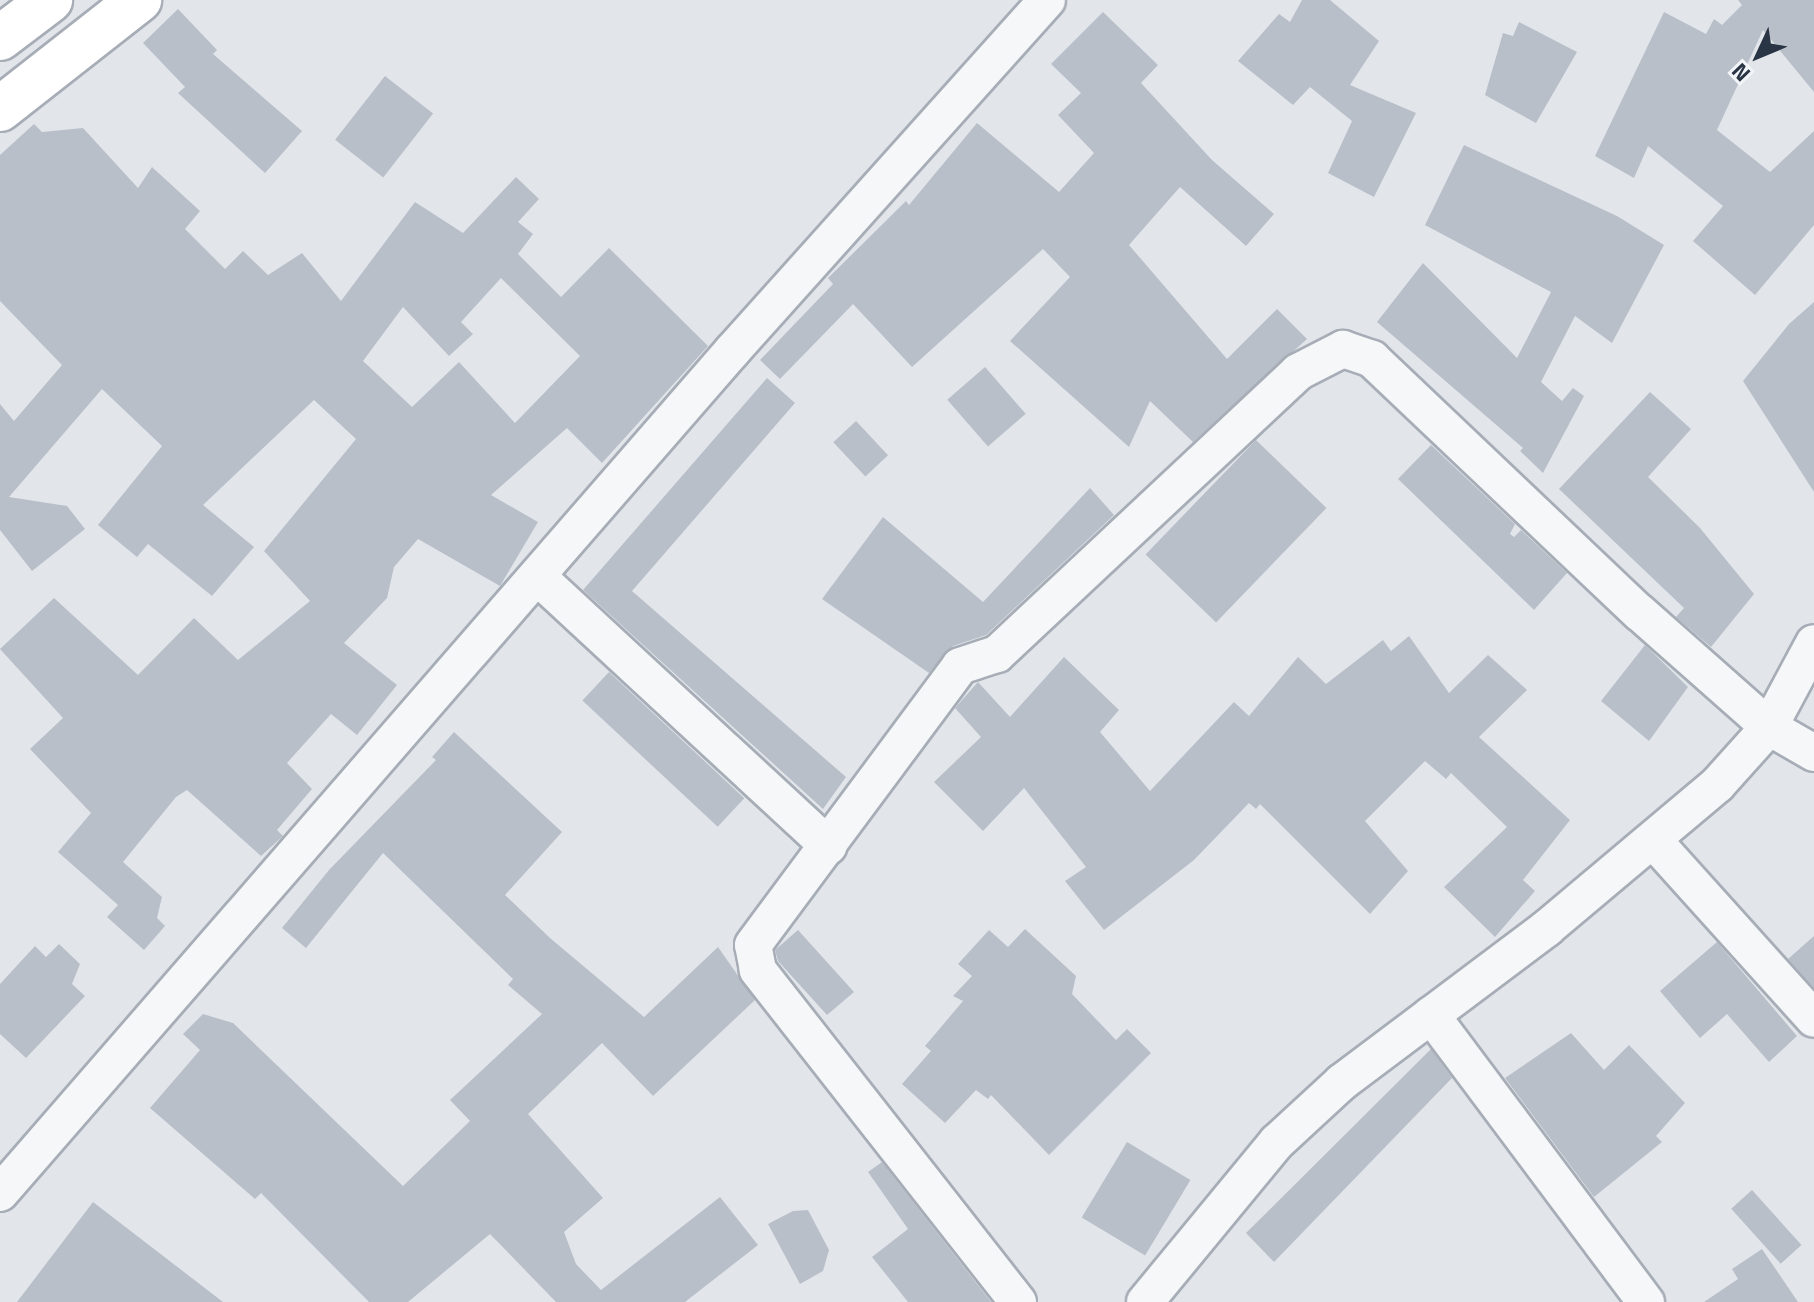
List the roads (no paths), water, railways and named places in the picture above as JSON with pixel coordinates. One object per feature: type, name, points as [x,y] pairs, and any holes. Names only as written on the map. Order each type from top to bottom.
[{"type":"main road","points":[[0,38],[50,0]]},
{"type":"main road","points":[[0,109],[139,0]]},
{"type":"street","points":[[0,1193],[1047,0]]},
{"type":"street","points":[[1018,1302],[758,970],[753,945],[960,666],[997,654],[1298,372],[1343,349],[1372,359],[1639,612],[1769,727],[1814,753]]},
{"type":"street","points":[[538,577],[828,846]]},
{"type":"street","points":[[1145,1302],[1277,1142],[1342,1082],[1654,841],[1717,785],[1769,727],[1814,643]]},
{"type":"street","points":[[1654,841],[1814,1019]]},
{"type":"street","points":[[1431,1015],[1646,1302]]}]
